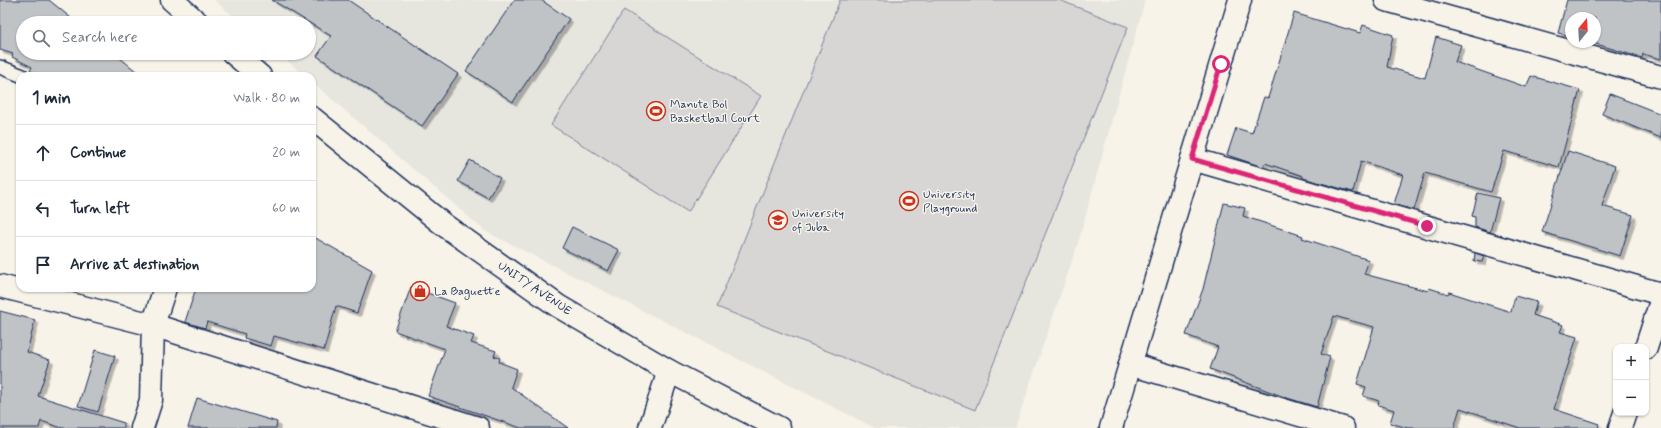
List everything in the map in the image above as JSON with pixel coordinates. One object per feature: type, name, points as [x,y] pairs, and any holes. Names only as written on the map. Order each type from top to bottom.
[{"type":"street","points":[[172,0],[190,16]]},
{"type":"street","points":[[1111,428],[1240,0]]},
{"type":"street","points":[[1386,0],[1661,77]]},
{"type":"street","points":[[241,60],[255,72]]},
{"type":"street","name":"UNITY AVENUE","points":[[316,121],[444,225],[558,306],[669,371],[779,428]]},
{"type":"street","points":[[1192,159],[1661,294]]},
{"type":"street","points":[[0,286],[16,290]]},
{"type":"street","points":[[24,292],[153,325],[478,428]]},
{"type":"street","points":[[142,428],[151,400],[153,325],[164,292]]},
{"type":"street","points":[[1647,344],[1661,301]]},
{"type":"street","points":[[1130,364],[1343,428]]},
{"type":"street","points":[[650,428],[669,371]]},
{"type":"street","points":[[1620,428],[1624,416]]},
{"type":"lane","points":[[0,67],[16,73]]},
{"type":"shaded area","name":"University of Juba","points":[[214,0],[1145,0],[1078,243],[1015,428],[875,428],[485,231],[316,85],[316,72],[300,72],[286,60],[316,60],[316,16],[233,16]]},
{"type":"shaded area","name":"University Playground","points":[[840,0],[1059,0],[1128,27],[975,410],[717,307]]},
{"type":"shaded area","name":"Manute Bol Basketball Court","points":[[624,10],[761,96],[688,212],[551,125]]},
{"type":"building","points":[[0,0],[49,0],[68,16],[16,16],[16,59],[12,57],[13,54],[0,50]]},
{"type":"building","points":[[272,0],[348,0],[458,74],[422,126],[317,56],[331,36],[316,27],[316,16],[298,16]]},
{"type":"building","points":[[514,0],[541,0],[569,19],[513,102],[466,71]]},
{"type":"building","points":[[1567,0],[1661,0],[1661,59],[1643,54],[1642,58],[1601,45],[1601,12],[1565,12],[1565,35],[1558,33]]},
{"type":"building","points":[[1294,13],[1360,33],[1363,25],[1393,35],[1387,67],[1425,78],[1436,37],[1461,45],[1455,62],[1526,87],[1531,76],[1580,90],[1559,167],[1504,151],[1491,192],[1425,173],[1414,210],[1394,204],[1403,175],[1361,161],[1353,192],[1303,178],[1303,176],[1265,163],[1263,167],[1227,155],[1236,128],[1252,133],[1264,97],[1268,98]]},
{"type":"building","points":[[18,60],[123,60],[137,72],[32,72],[30,71],[32,67]]},
{"type":"building","points":[[1610,94],[1661,114],[1661,138],[1602,114]]},
{"type":"building","points":[[1568,151],[1615,166],[1602,206],[1633,215],[1620,256],[1542,232]]},
{"type":"building","points":[[470,160],[500,178],[488,198],[458,181]]},
{"type":"building","points":[[1478,193],[1499,198],[1490,232],[1475,227],[1475,217],[1472,216]]},
{"type":"building","points":[[1224,203],[1245,208],[1243,216],[1303,236],[1302,238],[1369,260],[1364,274],[1428,291],[1429,288],[1448,294],[1449,292],[1511,312],[1515,296],[1537,302],[1533,315],[1563,325],[1560,332],[1577,337],[1554,409],[1599,424],[1598,428],[1520,428],[1460,408],[1454,428],[1408,428],[1390,423],[1394,410],[1378,405],[1379,401],[1363,396],[1366,387],[1357,384],[1374,327],[1334,316],[1321,354],[1330,357],[1317,407],[1287,398],[1210,369],[1218,347],[1186,335],[1203,289]]},
{"type":"building","points":[[572,227],[619,250],[608,271],[562,248]]},
{"type":"building","points":[[316,238],[372,270],[357,313],[336,306],[324,350],[274,336],[271,346],[244,338],[245,334],[207,322],[205,328],[185,322],[195,292],[316,292]]},
{"type":"building","points":[[1475,253],[1484,256],[1482,262],[1474,261]]},
{"type":"building","points":[[411,287],[455,303],[446,326],[474,336],[471,343],[496,351],[494,356],[500,358],[499,362],[517,369],[511,387],[568,428],[521,428],[428,396],[445,349],[395,331]]},
{"type":"building","points":[[0,311],[35,320],[27,352],[50,360],[38,396],[124,423],[124,428],[62,428],[41,421],[39,428],[0,428]]},
{"type":"building","points":[[95,350],[115,356],[98,412],[78,406]]},
{"type":"building","points":[[197,398],[277,422],[276,428],[188,428]]},
{"type":"place","name":"Manute Bol Basketball Court","points":[[656,111]]},
{"type":"place","name":"University Playground","points":[[909,201]]},
{"type":"place","name":"University of Juba","points":[[778,220]]},
{"type":"place","name":"La Baguette","points":[[420,291]]},
{"type":"route","points":[[1221,64],[1192,159],[1427,226]]}]
